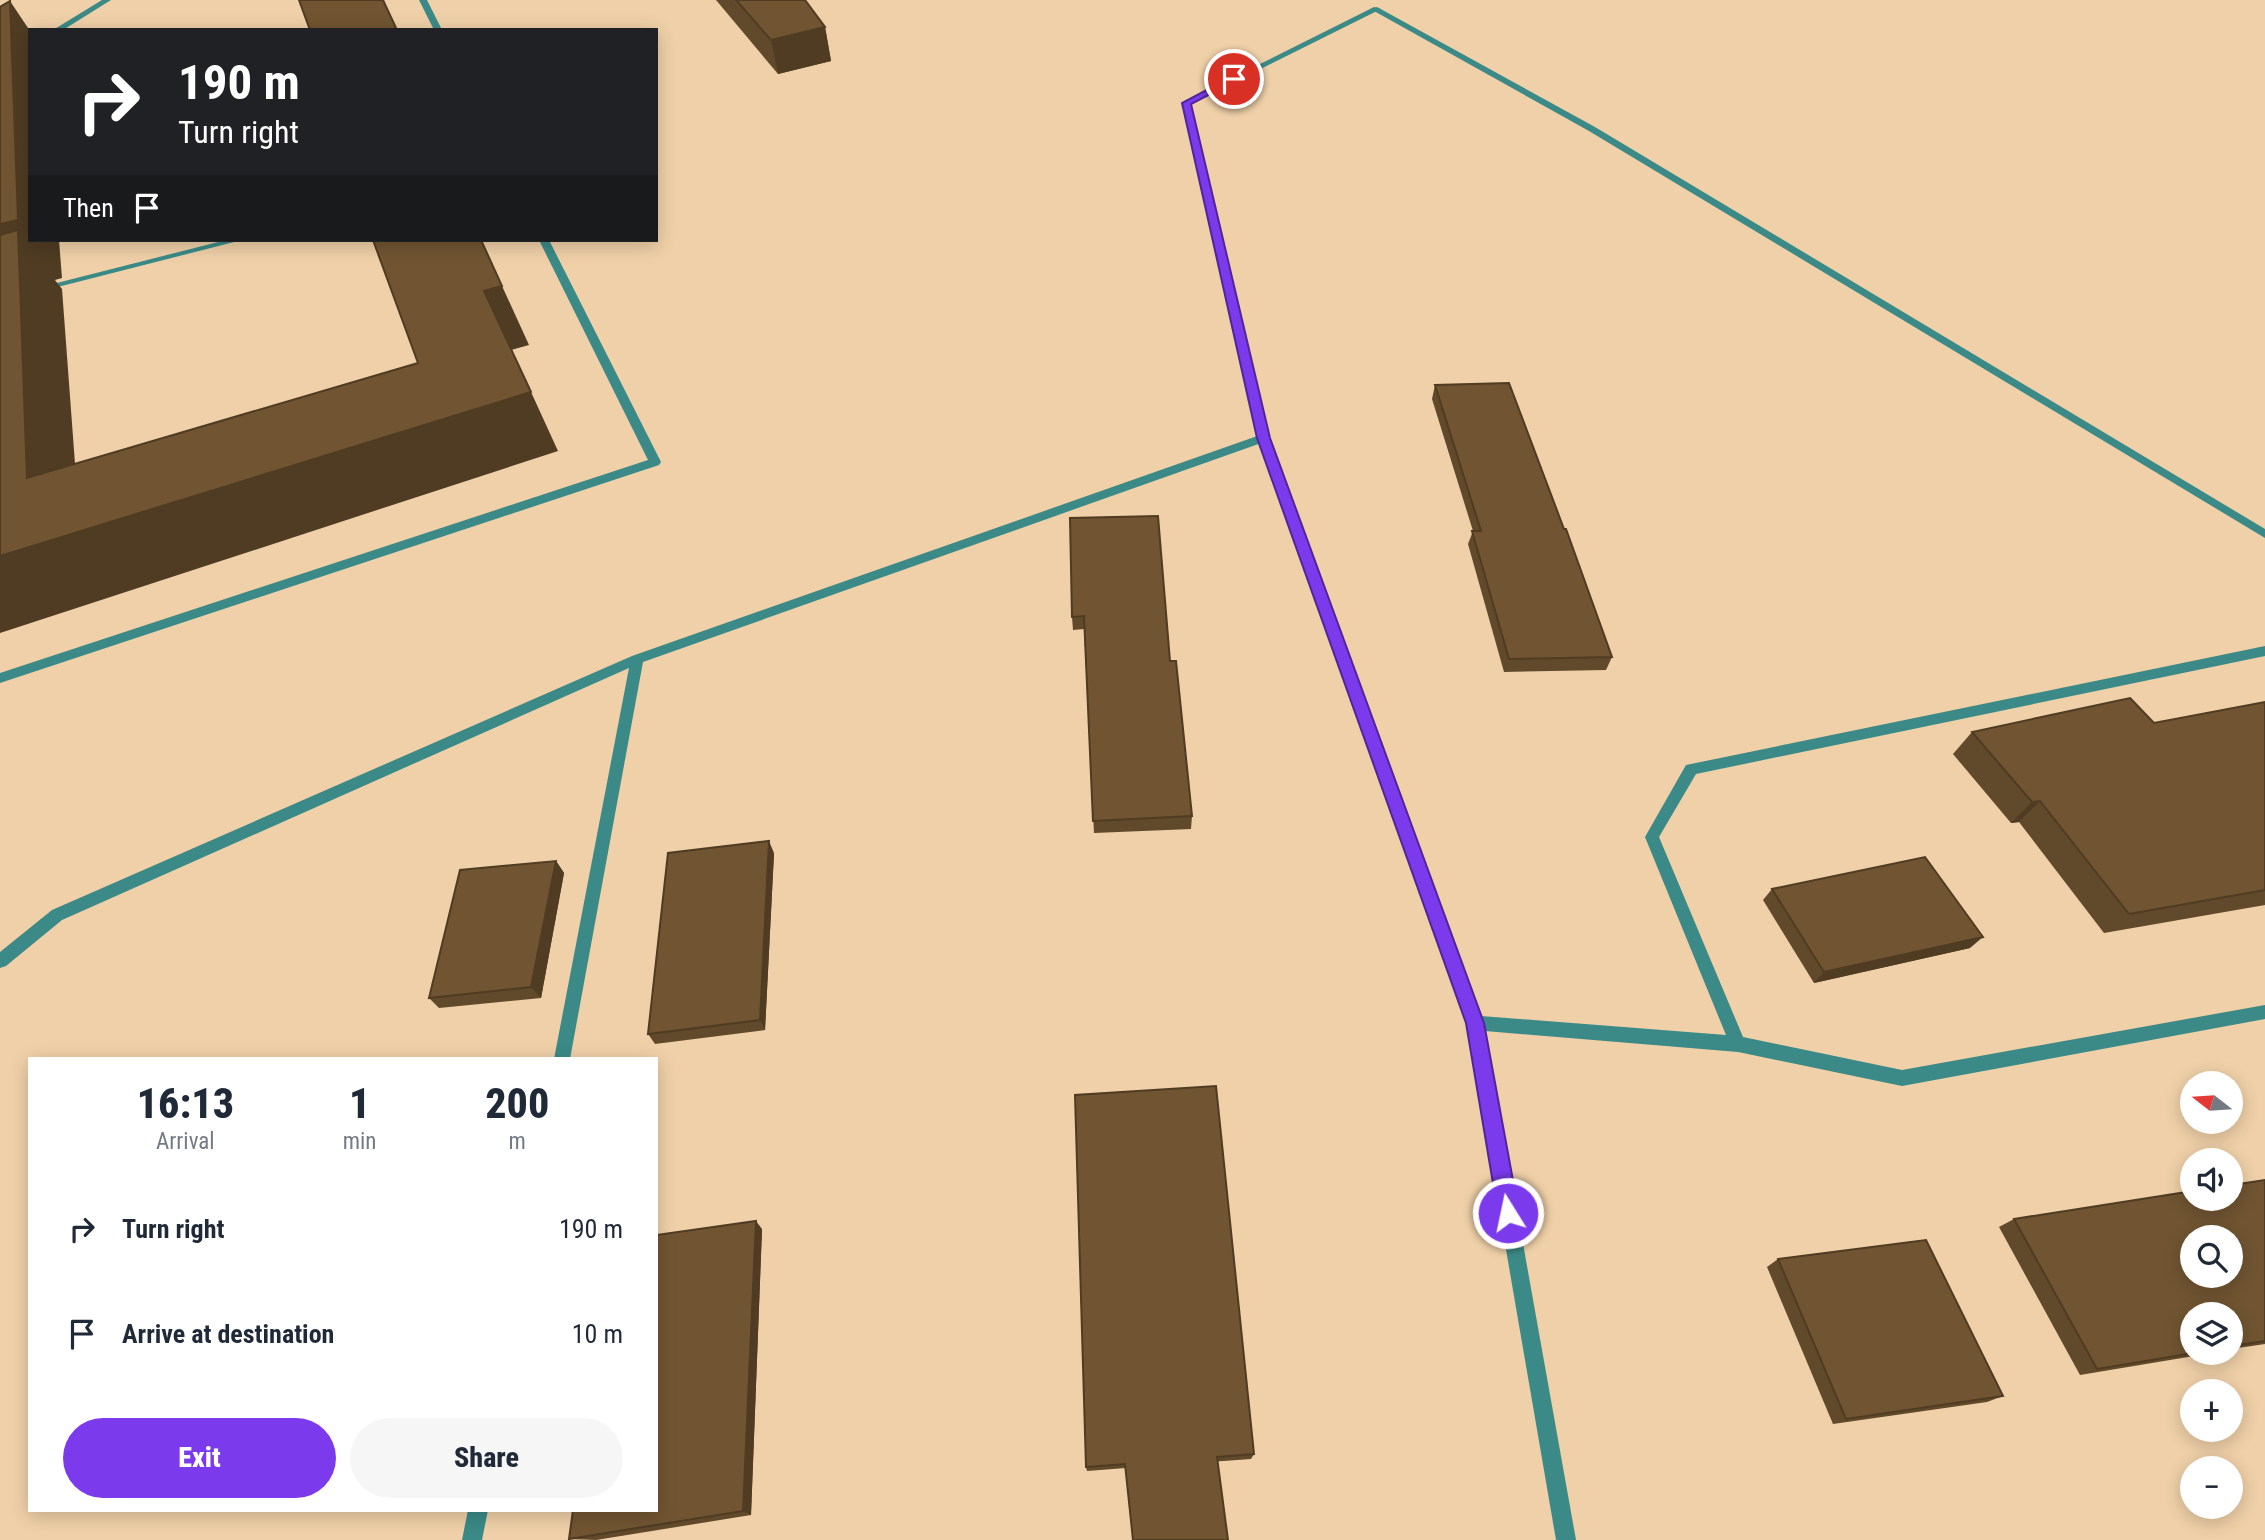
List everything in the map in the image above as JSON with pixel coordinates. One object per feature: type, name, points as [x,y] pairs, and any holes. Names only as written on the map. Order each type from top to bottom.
[{"type":"street","points":[[60,28],[107,0]]},
{"type":"street","points":[[423,0],[437,28]]},
{"type":"street","points":[[1566,1540],[1475,1023],[1264,438],[1186,103],[1373,7],[1592,129],[2265,534]]},
{"type":"street","points":[[27,292],[229,242]]},
{"type":"street","points":[[0,678],[656,462],[545,242]]},
{"type":"street","points":[[0,961],[57,915],[637,659],[1264,438]]},
{"type":"street","points":[[1738,1044],[1652,836],[1691,769],[2265,651]]},
{"type":"street","points":[[562,1057],[637,659]]},
{"type":"street","points":[[1475,1023],[1738,1044],[1902,1078],[2265,1012]]},
{"type":"street","points":[[472,1540],[478,1512]]},
{"type":"building","points":[[299,0],[383,0],[396,28],[309,28]]},
{"type":"building","points":[[736,0],[805,0],[825,27],[771,40]]},
{"type":"building","points":[[10,1],[18,220],[0,224],[0,7]]},
{"type":"building","points":[[18,230],[27,478],[418,363],[374,242],[482,242],[502,286],[484,291],[531,392],[0,556],[0,235]]},
{"type":"building","points":[[1509,383],[1612,657],[1509,659],[1472,531],[1481,531],[1435,385]]},
{"type":"building","points":[[1158,516],[1170,661],[1176,661],[1192,816],[1093,821],[1084,616],[1072,617],[1070,518]]},
{"type":"building","points":[[2130,698],[2154,723],[2265,702],[2265,890],[2129,914],[2040,801],[2032,802],[1972,732]]},
{"type":"building","points":[[769,841],[760,1020],[648,1034],[668,853]]},
{"type":"building","points":[[1925,857],[1983,937],[1824,972],[1772,889]]},
{"type":"building","points":[[556,861],[531,987],[429,998],[460,870]]},
{"type":"building","points":[[1216,1086],[1254,1454],[1217,1457],[1228,1540],[1133,1540],[1125,1464],[1086,1467],[1075,1095]]},
{"type":"building","points":[[2265,1180],[2265,1341],[2243,1344],[2243,1302],[2180,1302],[2180,1355],[2097,1369],[2014,1219],[2180,1193],[2180,1211],[2243,1211],[2243,1183]]},
{"type":"building","points":[[756,1221],[743,1511],[569,1539],[573,1512],[658,1512],[658,1235]]},
{"type":"building","points":[[1926,1240],[2003,1396],[1846,1419],[1778,1259]]},
{"type":"route","points":[[1234,79],[1186,103],[1264,438],[1475,1023],[1508,1213]]}]
